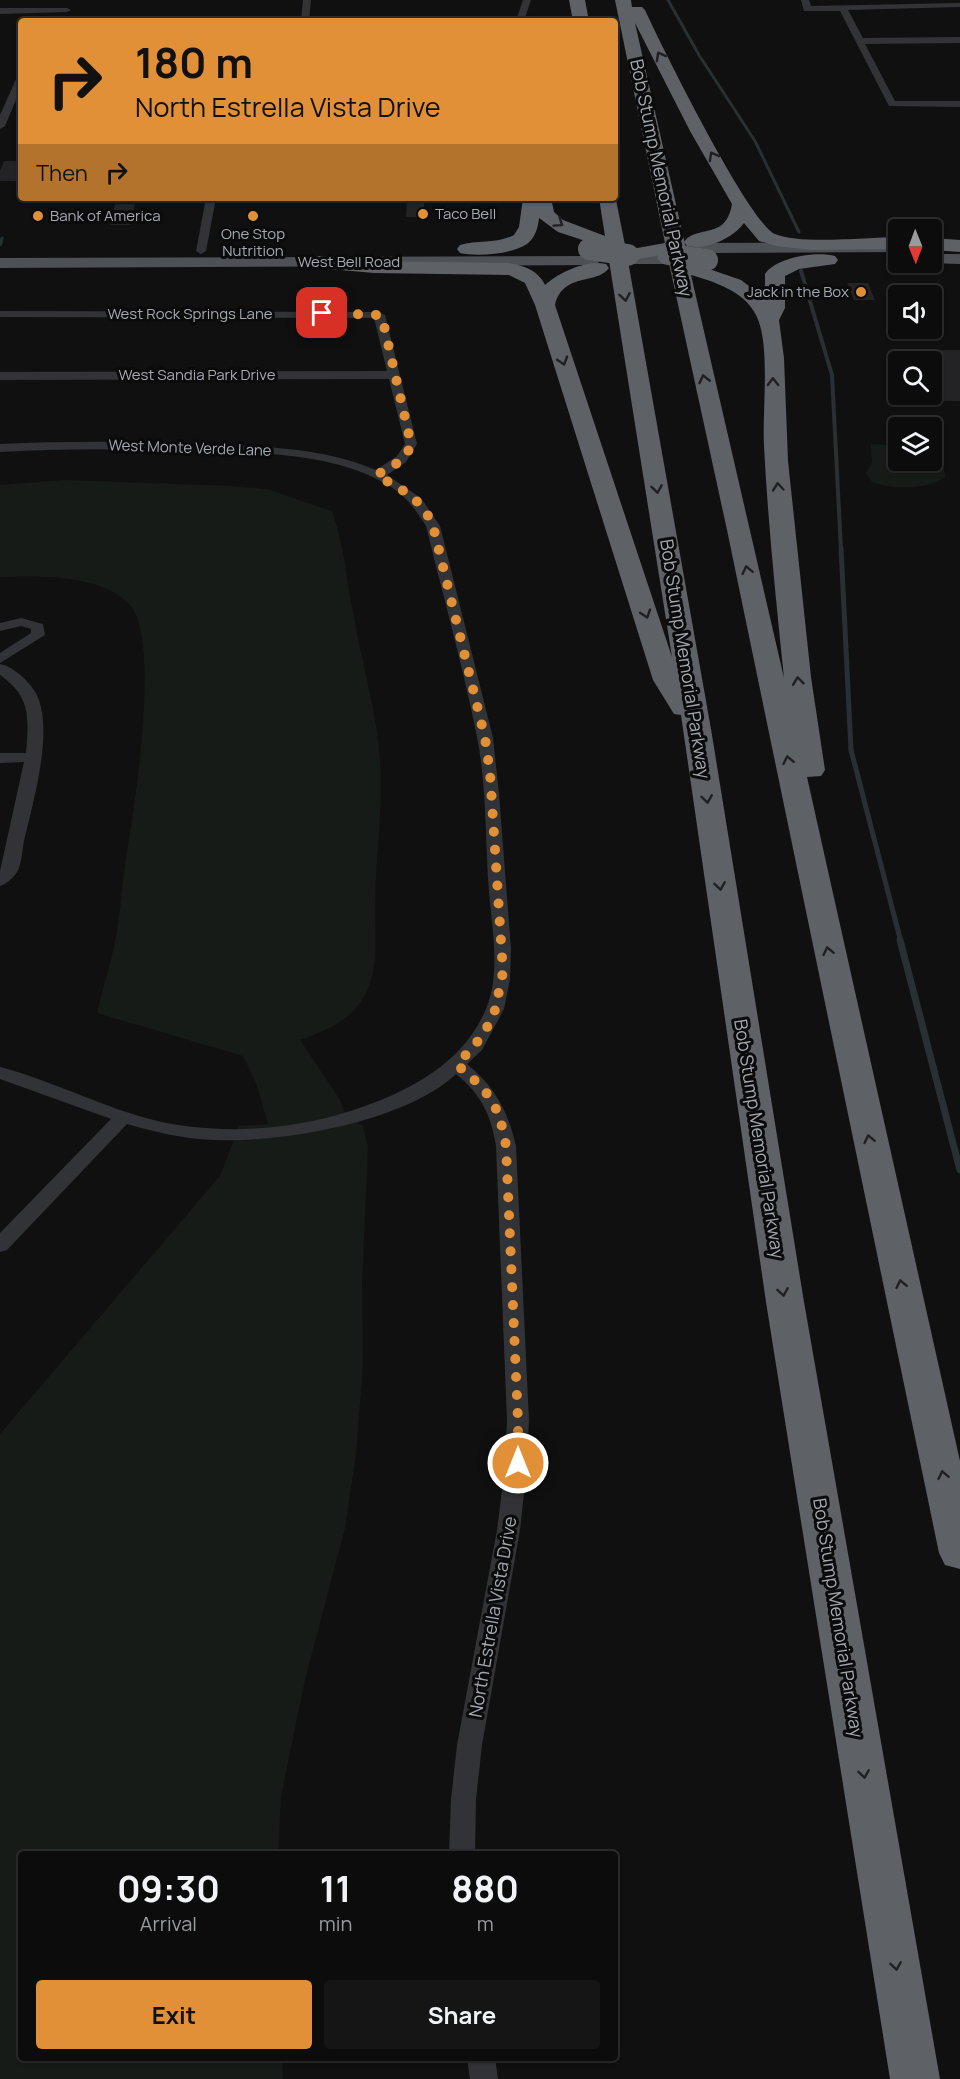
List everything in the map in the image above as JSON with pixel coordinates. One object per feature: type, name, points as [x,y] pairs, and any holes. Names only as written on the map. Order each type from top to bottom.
[{"type":"highway","points":[[577,0],[580,18]]},
{"type":"highway","name":"Bob Stump Memorial Parkway","points":[[623,0],[960,1553]]},
{"type":"highway","points":[[633,0],[642,23],[758,231],[773,239],[796,243],[888,243]]},
{"type":"highway","points":[[466,249],[500,246],[521,239],[526,233],[531,201]]},
{"type":"highway","points":[[543,201],[545,213],[590,254],[706,256],[759,303],[769,319],[773,355],[776,454],[801,701],[818,809],[848,947],[845,1029]]},
{"type":"highway","name":"Bob Stump Memorial Parkway","points":[[609,201],[697,729],[785,1302],[915,2079]]},
{"type":"highway","points":[[706,256],[739,219],[741,204]]},
{"type":"highway","points":[[942,246],[960,247]]},
{"type":"highway","points":[[590,254],[706,256]]},
{"type":"highway","points":[[545,305],[548,293],[572,277],[590,254]]},
{"type":"highway","points":[[769,319],[775,308],[774,274],[796,264],[828,260]]},
{"type":"highway","points":[[318,262],[374,267],[509,268],[533,280],[545,305],[666,680],[697,729]]},
{"type":"main road","points":[[706,256],[888,248]]},
{"type":"main road","name":"West Bell Road","points":[[0,252],[466,249],[590,254]]},
{"type":"main road","name":"West Bell Road","points":[[0,263],[318,262],[590,254]]},
{"type":"main road","points":[[706,256],[828,260],[888,259]]},
{"type":"main road","points":[[942,259],[960,259]]},
{"type":"street","points":[[64,18],[72,0]]},
{"type":"street","points":[[305,18],[307,0]]},
{"type":"street","points":[[521,18],[527,0]]},
{"type":"street","points":[[806,4],[843,8],[960,5]]},
{"type":"street","points":[[843,8],[892,104],[960,104]]},
{"type":"street","points":[[0,11],[68,10]]},
{"type":"street","points":[[861,41],[960,40]]},
{"type":"street","points":[[0,126],[18,84]]},
{"type":"street","points":[[201,251],[210,201]]},
{"type":"street","name":"West Rock Springs Lane","points":[[0,314],[379,315],[394,375]]},
{"type":"street","points":[[0,1073],[124,1117],[173,1130],[226,1135],[315,1128],[396,1102],[430,1086],[457,1065],[484,1034],[495,1010],[503,972],[490,773],[485,738],[433,526],[427,512],[418,501],[376,475],[398,463],[411,444],[394,375]]},
{"type":"street","name":"West Sandia Park Drive","points":[[0,376],[394,375]]},
{"type":"street","name":"West Monte Verde Lane","points":[[0,448],[97,444],[278,451],[326,459],[376,475]]},
{"type":"street","points":[[0,627],[21,622],[38,627],[38,635],[0,658]]},
{"type":"street","points":[[0,668],[16,678],[26,690],[32,702],[36,722],[32,757],[10,870],[0,881]]},
{"type":"street","points":[[0,758],[32,757]]},
{"type":"street","name":"North Estrella Vista Drive","points":[[457,1065],[482,1084],[496,1104],[502,1120],[506,1146],[518,1421],[518,1463],[513,1504],[483,1658],[461,1825],[462,1851]]},
{"type":"street","points":[[0,1245],[124,1117]]},
{"type":"street","points":[[481,2061],[484,2079]]},
{"type":"shaded area","points":[[871,444],[888,445],[888,471],[942,471],[942,467],[945,477],[920,486],[880,485],[872,482],[866,473],[872,462]]},
{"type":"shaded area","points":[[65,480],[230,486],[267,489],[332,511],[343,551],[357,635],[373,706],[380,760],[381,795],[373,973],[365,995],[353,1012],[337,1024],[300,1040],[340,1100],[345,1113],[363,1126],[368,1147],[362,1281],[363,1364],[356,1454],[345,1528],[305,1680],[281,1796],[278,1851],[18,1851],[18,2061],[282,2061],[283,2079],[0,2079],[0,1434],[220,1176],[239,1126],[268,1124],[256,1083],[243,1056],[97,1013],[117,930],[139,771],[145,691],[144,655],[139,625],[130,605],[103,587],[87,582],[50,577],[0,577],[0,485]]},
{"type":"building","points":[[4,161],[18,161],[18,181],[0,181],[0,171]]},
{"type":"building","points":[[407,201],[424,201],[424,217],[406,217]]},
{"type":"building","points":[[115,204],[135,204],[130,225],[110,225]]},
{"type":"building","name":"Jack in the Box","points":[[847,283],[868,283],[875,300],[854,300]]},
{"type":"building","points":[[960,350],[960,401],[942,401],[942,351],[932,351]]},
{"type":"waterway","points":[[668,0],[699,55],[755,141],[799,232]]},
{"type":"waterway","points":[[1,242],[2,238]]},
{"type":"waterway","points":[[801,271],[832,375],[841,550]]},
{"type":"waterway","points":[[841,548],[851,750],[901,942]]},
{"type":"waterway","points":[[900,940],[960,1170]]},
{"type":"place","name":"Taco Bell","points":[[423,214]]},
{"type":"place","name":"Bank of America","points":[[38,216]]},
{"type":"place","name":"One Stop Nutrition","points":[[253,216]]},
{"type":"place","name":"Jack in the Box","points":[[861,292]]},
{"type":"route","points":[[322,313],[368,313],[382,317],[411,444],[398,463],[376,475],[418,501],[427,512],[433,526],[453,616],[485,738],[490,773],[503,972],[495,1010],[484,1034],[457,1065],[482,1084],[496,1104],[502,1120],[506,1146],[518,1463]]}]
